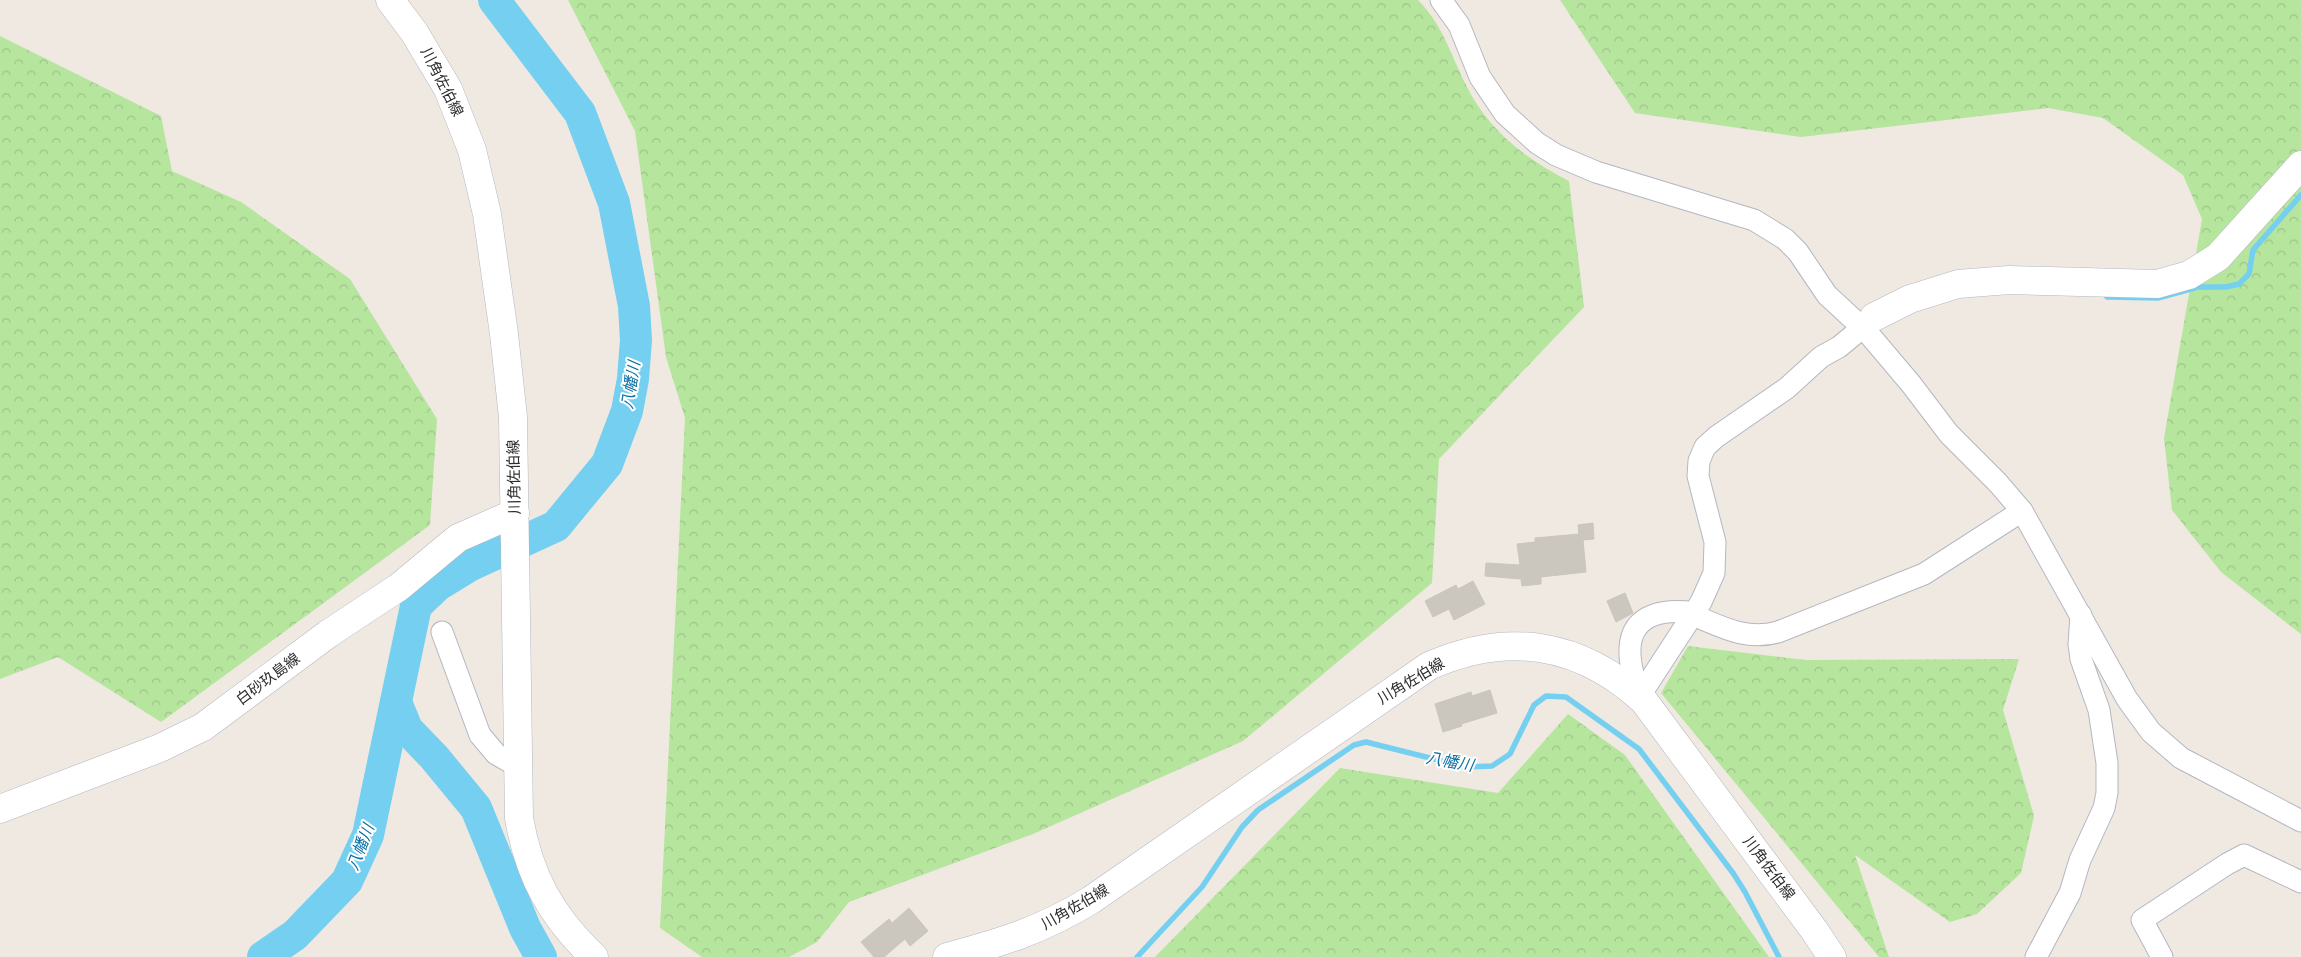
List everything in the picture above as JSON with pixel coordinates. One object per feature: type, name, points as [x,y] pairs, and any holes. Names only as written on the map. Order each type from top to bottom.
[{"type":"main road","name":"川角佐伯線","points":[[390,0],[414,32],[448,88],[464,126],[480,182],[510,376],[513,418],[519,818],[529,863],[542,891],[562,924],[594,957]]},
{"type":"main road","points":[[1869,322],[1910,299],[1958,284],[2008,280],[2157,284],[2190,275],[2205,267],[2224,251],[2301,165]]},
{"type":"main road","name":"白砂玖島線","points":[[0,809],[160,748],[203,727],[335,629],[399,587],[458,538],[515,515]]},
{"type":"main road","name":"川角佐伯線","points":[[947,957],[1031,932],[1062,918],[1092,900],[1411,678],[1448,658],[1469,651],[1496,646],[1532,646],[1553,650],[1593,664],[1611,674],[1639,697],[1692,765],[1832,957]]},
{"type":"street","points":[[1441,0],[1458,25],[1480,77],[1505,114],[1537,143],[1575,165],[1737,213],[1770,228],[1798,252],[1837,305],[1869,322],[1949,434],[1998,483],[2022,511],[2138,716],[2165,745],[2198,768],[2301,821]]},
{"type":"street","points":[[1639,697],[1709,588],[1716,558],[1712,527],[1700,490],[1698,476],[1699,461],[1705,447],[1716,437],[1787,388],[1821,356],[1839,347],[1869,322]]},
{"type":"street","points":[[1639,697],[1629,647],[1634,632],[1643,621],[1656,613],[1670,610],[1694,614],[1750,636],[1764,636],[1924,574],[2022,511]]},
{"type":"street","points":[[2036,957],[2070,893],[2080,860],[2104,808],[2108,793],[2107,763],[2099,710],[2081,659],[2079,644],[2081,615]]},
{"type":"street","points":[[442,632],[480,734],[496,754],[517,766]]},
{"type":"street","points":[[2162,957],[2142,920],[2226,864],[2244,855],[2301,882]]},
{"type":"green space","points":[[568,0],[1418,0],[1440,30],[1465,83],[1484,114],[1508,141],[1537,163],[1569,181],[1584,307],[1439,459],[1432,583],[1243,741],[1033,834],[849,902],[817,942],[789,957],[702,957],[660,928],[685,418],[666,357],[635,131]]},
{"type":"green space","points":[[1560,0],[2301,0],[2301,634],[2221,572],[2172,510],[2164,438],[2202,219],[2183,175],[2103,118],[2048,108],[1801,137],[1635,113]]},
{"type":"green space","points":[[0,36],[161,116],[172,171],[241,202],[350,279],[437,419],[430,525],[161,722],[58,657],[0,679]]},
{"type":"green space","points":[[1688,646],[1806,660],[2019,659],[2003,710],[2034,816],[2021,873],[1977,914],[1950,922],[1855,855],[1889,957],[1879,957],[1661,693]]},
{"type":"green space","points":[[1568,714],[1625,755],[1769,957],[1155,957],[1340,768],[1498,793]]},
{"type":"building","points":[[1593,523],[1594,539],[1583,540],[1586,572],[1541,577],[1541,584],[1522,586],[1521,579],[1485,576],[1486,563],[1520,565],[1517,544],[1535,542],[1535,538],[1579,534],[1578,525]]},
{"type":"building","points":[[1473,581],[1485,604],[1454,620],[1449,609],[1433,617],[1425,601],[1456,585],[1458,589]]},
{"type":"building","points":[[1625,593],[1633,613],[1616,622],[1607,601]]},
{"type":"building","points":[[1490,690],[1497,713],[1461,724],[1462,726],[1443,732],[1435,704],[1471,692],[1472,696]]},
{"type":"building","points":[[909,908],[928,931],[910,946],[905,939],[884,957],[874,957],[861,942],[889,919],[892,923]]},
{"type":"waterway","name":"八幡川","points":[[263,957],[295,935],[347,881],[368,835],[416,606],[438,585],[469,566],[556,526],[607,464],[627,411],[633,379],[636,340],[634,306],[614,203],[580,113],[494,0]]},
{"type":"waterway","points":[[2101,293],[2105,293],[2107,297],[2158,298],[2198,287],[2226,287],[2239,284],[2249,274],[2253,250],[2301,195]]},
{"type":"waterway","name":"八幡川","points":[[1137,957],[1202,887],[1242,827],[1258,810],[1354,745],[1366,742],[1466,767],[1492,766],[1510,754],[1534,705],[1546,696],[1566,697],[1639,749],[1733,873],[1779,957]]},
{"type":"waterway","name":"八幡川","points":[[396,702],[407,729],[434,757],[476,808],[525,928],[541,957]]}]
